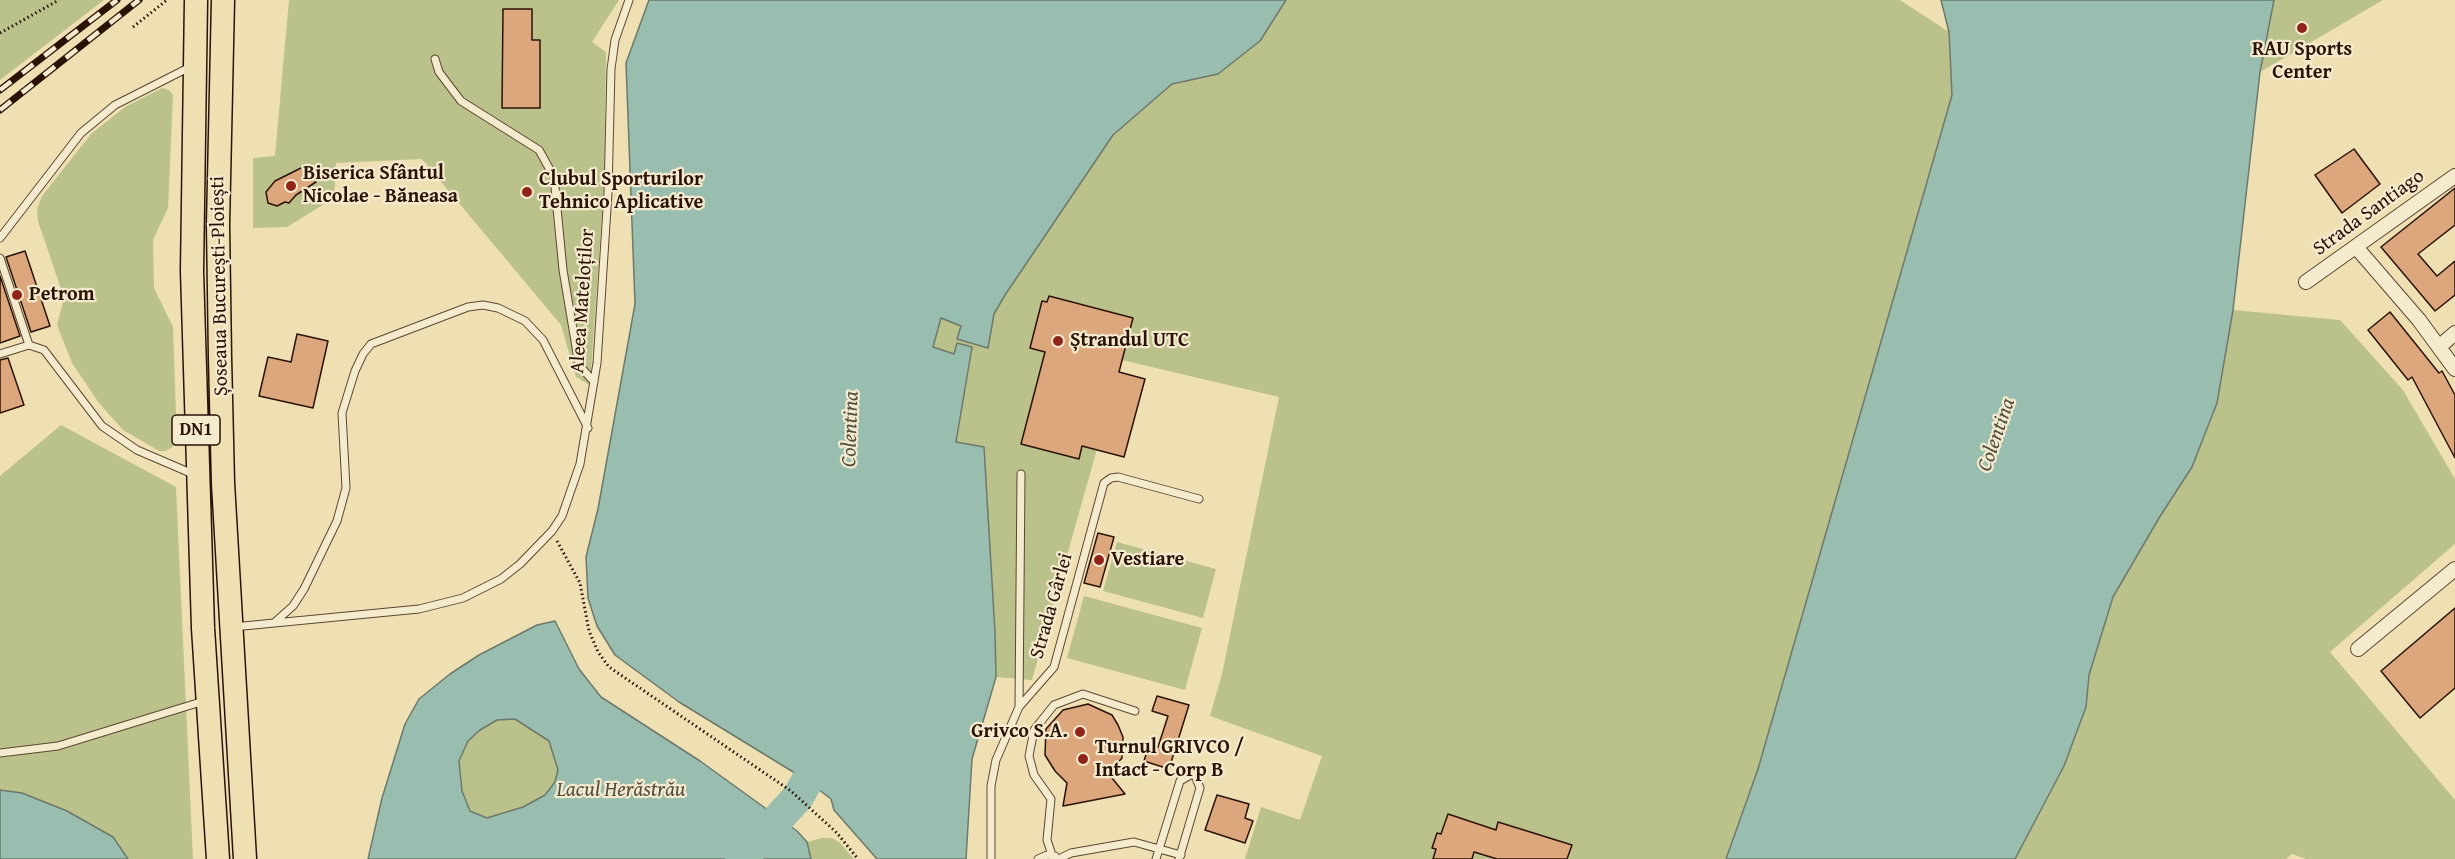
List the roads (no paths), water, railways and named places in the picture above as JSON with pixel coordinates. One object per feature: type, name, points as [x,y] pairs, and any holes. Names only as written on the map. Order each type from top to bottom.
[{"type":"main road","name":"Șoseaua București-Ploiești","points":[[196,0],[191,223],[207,701],[218,859]]},
{"type":"main road","name":"Șoseaua București-Ploiești","points":[[223,0],[218,225],[224,483],[245,859]]},
{"type":"street","name":"Strada Santiago","points":[[2306,282],[2455,176]]},
{"type":"street","points":[[2356,247],[2455,369]]},
{"type":"street","points":[[2439,347],[2455,333]]},
{"type":"street","points":[[2358,649],[2455,568]]},
{"type":"lane","name":"Aleea Mateloților","points":[[231,628],[446,604],[501,579],[520,564],[552,531],[562,516],[576,480],[588,428],[594,382],[608,193],[611,69],[615,40],[629,0]]},
{"type":"lane","points":[[435,59],[439,72],[461,101],[539,150],[554,177],[563,270],[579,366],[594,382]]},
{"type":"lane","points":[[0,238],[81,133],[115,105],[194,65]]},
{"type":"lane","points":[[0,258],[29,345]]},
{"type":"lane","name":"Aleea Mateloților","points":[[273,623],[293,606],[304,590],[337,521],[346,488],[342,413],[355,371],[371,344],[468,307],[483,305],[498,308],[525,321],[543,340],[588,428]]},
{"type":"lane","points":[[0,354],[29,345],[49,354],[94,418],[112,434],[137,450],[198,476]]},
{"type":"lane","points":[[1019,707],[1021,474]]},
{"type":"lane","name":"Strada Gârlei","points":[[991,859],[993,778],[996,760],[1019,707],[1054,667],[1104,483],[1111,477],[1118,477],[1199,499]]},
{"type":"lane","points":[[1052,855],[1047,840],[1051,799],[1034,774],[1029,756],[1034,730],[1054,705],[1083,694],[1135,711]]},
{"type":"lane","points":[[0,753],[58,746],[207,701]]},
{"type":"lane","points":[[1038,859],[1052,855],[1062,859],[1071,853],[1134,842],[1159,847],[1180,857],[1200,788],[1194,773],[1180,781],[1159,847],[1155,859]]},
{"type":"water","points":[[649,0],[1286,0],[1260,41],[1218,74],[1172,84],[1113,135],[1005,295],[994,314],[988,348],[957,339],[961,326],[941,318],[933,347],[954,354],[957,343],[972,347],[956,442],[984,447],[995,632],[996,677],[972,759],[966,859],[877,859],[834,810],[831,799],[818,789],[814,792],[802,782],[803,778],[679,702],[615,655],[597,626],[588,598],[586,557],[598,509],[635,304],[626,63]]},
{"type":"water","points":[[1941,0],[2274,0],[2260,72],[2233,310],[2217,403],[2192,467],[2113,597],[2089,675],[2086,707],[2064,766],[2015,859],[1726,859],[1758,769],[1952,95],[1949,32]]},
{"type":"water","name":"Lacul Herăstrău","points":[[555,621],[579,669],[601,697],[700,761],[797,831],[807,842],[811,859],[368,859],[382,798],[405,724],[419,699],[450,674],[479,655],[537,625]],"holes":[[[515,719],[549,741],[558,770],[555,782],[545,795],[523,807],[487,818],[470,811],[462,791],[459,761],[468,741],[480,730],[497,720]]]},
{"type":"water","points":[[0,790],[22,793],[67,811],[113,837],[128,859],[0,859]]},
{"type":"waterway","name":"Colentina","points":[[741,859],[798,797],[826,747]]},
{"type":"railway","points":[[0,90],[117,0]]},
{"type":"railway","points":[[0,110],[139,0]]},
{"type":"place","name":"RAU Sports Center","points":[[2302,28]]},
{"type":"place","name":"Biserica Sfântul Nicolae - Băneasa","points":[[291,186]]},
{"type":"place","name":"Clubul Sporturilor Tehnico Aplicative","points":[[527,192]]},
{"type":"place","name":"Petrom","points":[[17,295]]},
{"type":"place","name":"Ștrandul UTC","points":[[1058,341]]},
{"type":"place","name":"Vestiare","points":[[1099,560]]},
{"type":"place","name":"Grivco S.A.","points":[[1080,732]]},
{"type":"place","name":"Turnul GRIVCO / Intact - Corp B","points":[[1083,759]]}]
